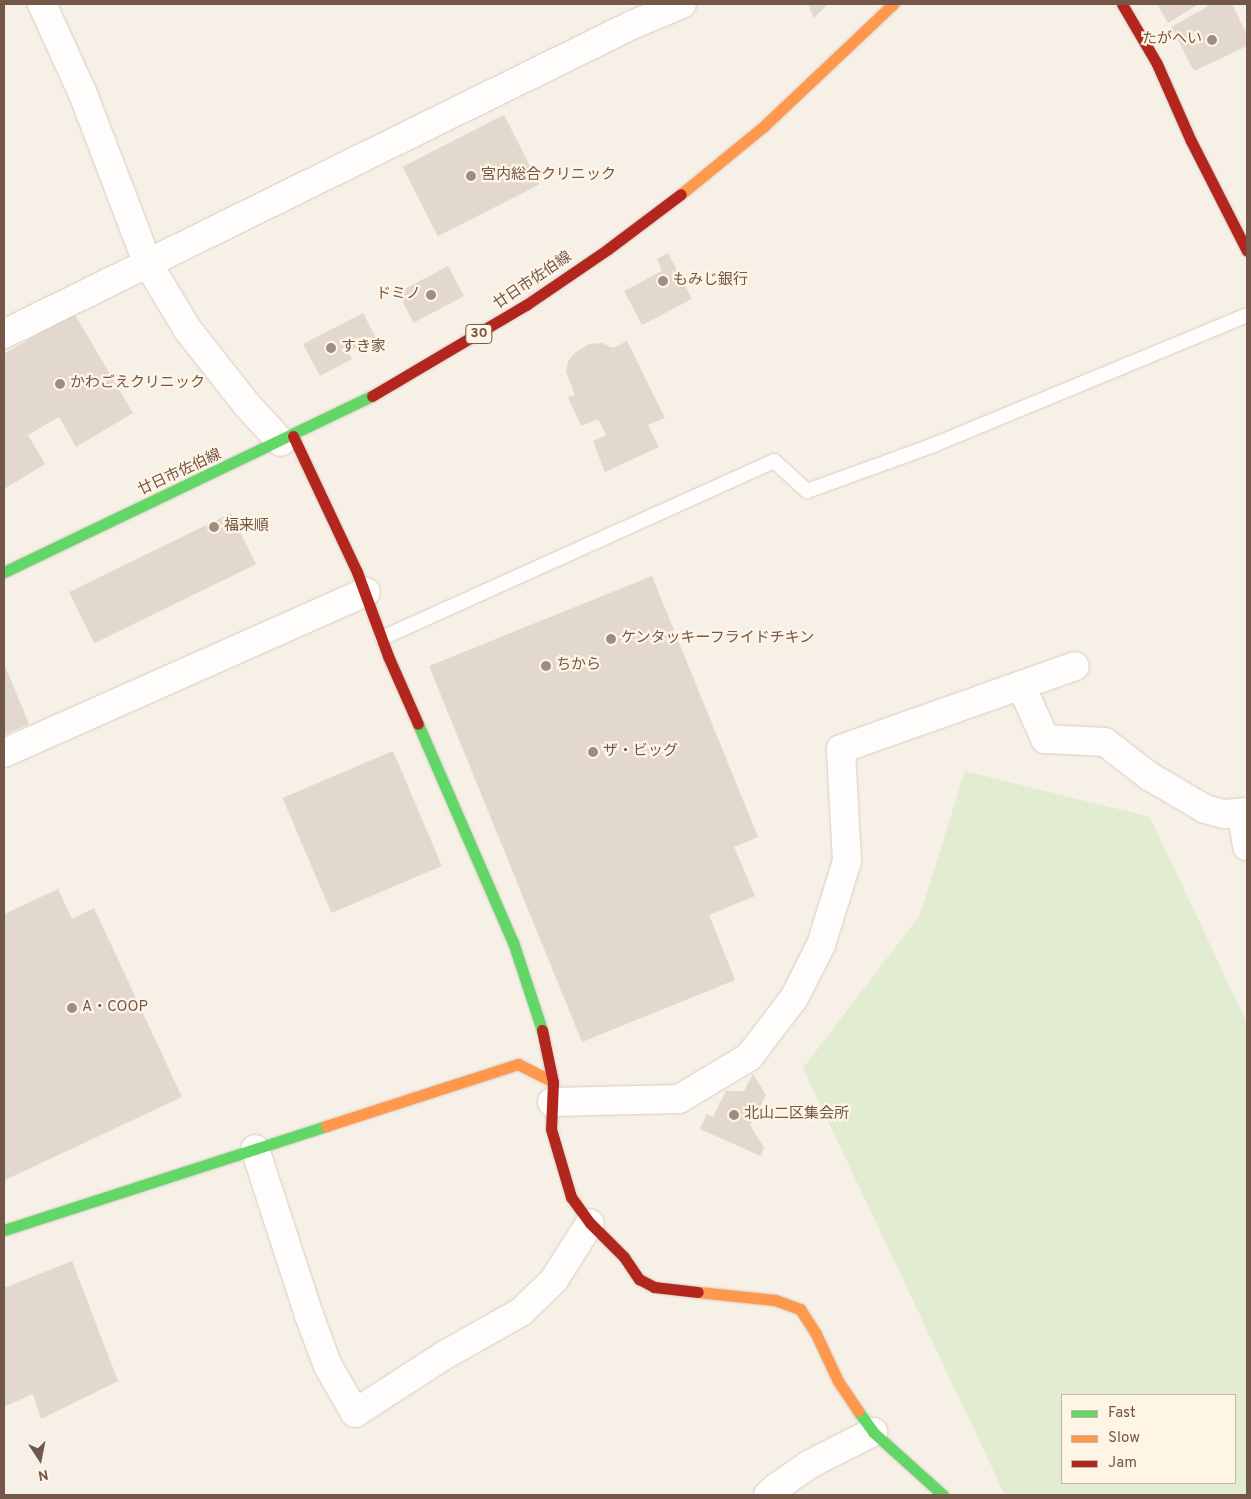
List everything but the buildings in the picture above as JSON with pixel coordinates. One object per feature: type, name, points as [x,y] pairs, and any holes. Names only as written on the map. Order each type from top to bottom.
[{"type":"street","points":[[42,4],[83,94],[147,262],[188,330],[247,405],[287,439],[366,592],[382,638],[513,942],[540,1023],[552,1092],[551,1129],[571,1197],[590,1223],[624,1257],[639,1279],[654,1287],[775,1300],[800,1309],[816,1334],[838,1381],[873,1432],[943,1495]]},
{"type":"street","points":[[4,334],[628,15],[682,4]]},
{"type":"street","name":"廿日市佐伯線","points":[[4,572],[354,406],[441,357],[526,305],[608,249],[688,189],[764,126],[893,4]]},
{"type":"street","points":[[1122,4],[1157,64],[1191,141],[1247,251]]},
{"type":"street","points":[[4,754],[366,592]]},
{"type":"street","points":[[4,1230],[518,1064],[552,1092],[679,1099],[749,1057],[794,998],[821,945],[848,861],[841,749],[1075,666]]},
{"type":"street","points":[[1022,685],[1045,739],[1105,742],[1150,776],[1206,809],[1224,814],[1245,813],[1247,847]]},
{"type":"street","points":[[255,1149],[309,1315],[328,1366],[356,1413],[443,1356],[522,1312],[554,1280],[590,1223]]},
{"type":"street","points":[[768,1495],[810,1464],[873,1432]]},
{"type":"lane","points":[[382,638],[774,461],[807,491],[931,446],[1247,315]]},
{"type":"green space","points":[[965,771],[1150,817],[1247,1023],[1247,1495],[1005,1495],[803,1068],[920,915]]},
{"type":"traffic: fast","points":[[4,572],[372,396]]},
{"type":"traffic: fast","points":[[418,724],[513,942],[542,1030]]},
{"type":"traffic: fast","points":[[4,1230],[326,1126]]},
{"type":"traffic: fast","points":[[858,1411],[873,1432],[943,1495]]},
{"type":"traffic: slow","points":[[681,194],[764,126],[893,4]]},
{"type":"traffic: slow","points":[[326,1126],[518,1064],[553,1082]]},
{"type":"traffic: slow","points":[[698,1292],[775,1300],[800,1309],[816,1334],[838,1381],[858,1411]]},
{"type":"traffic: jam","points":[[1122,4],[1157,64],[1191,141],[1247,251]]},
{"type":"traffic: jam","points":[[372,396],[526,305],[608,249],[681,194]]},
{"type":"traffic: jam","points":[[293,436],[357,572],[388,656],[418,724]]},
{"type":"traffic: jam","points":[[542,1030],[553,1082],[551,1129],[571,1197],[590,1223],[624,1257],[639,1279],[654,1287],[698,1292]]},
{"type":"place","name":"たがへい","points":[[1212,40]]},
{"type":"place","name":"宮内総合クリニック","points":[[471,176]]},
{"type":"place","name":"もみじ銀行","points":[[663,281]]},
{"type":"place","name":"ドミノ","points":[[431,295]]},
{"type":"place","name":"すき家","points":[[331,348]]},
{"type":"place","name":"かわごえクリニック","points":[[60,384]]},
{"type":"place","name":"福来順","points":[[214,527]]},
{"type":"place","name":"ケンタッキーフライドチキン","points":[[611,639]]},
{"type":"place","name":"ちから","points":[[546,666]]},
{"type":"place","name":"ザ・ビッグ","points":[[593,752]]},
{"type":"place","name":"A・COOP","points":[[72,1008]]},
{"type":"place","name":"北山二区集会所","points":[[734,1115]]}]
